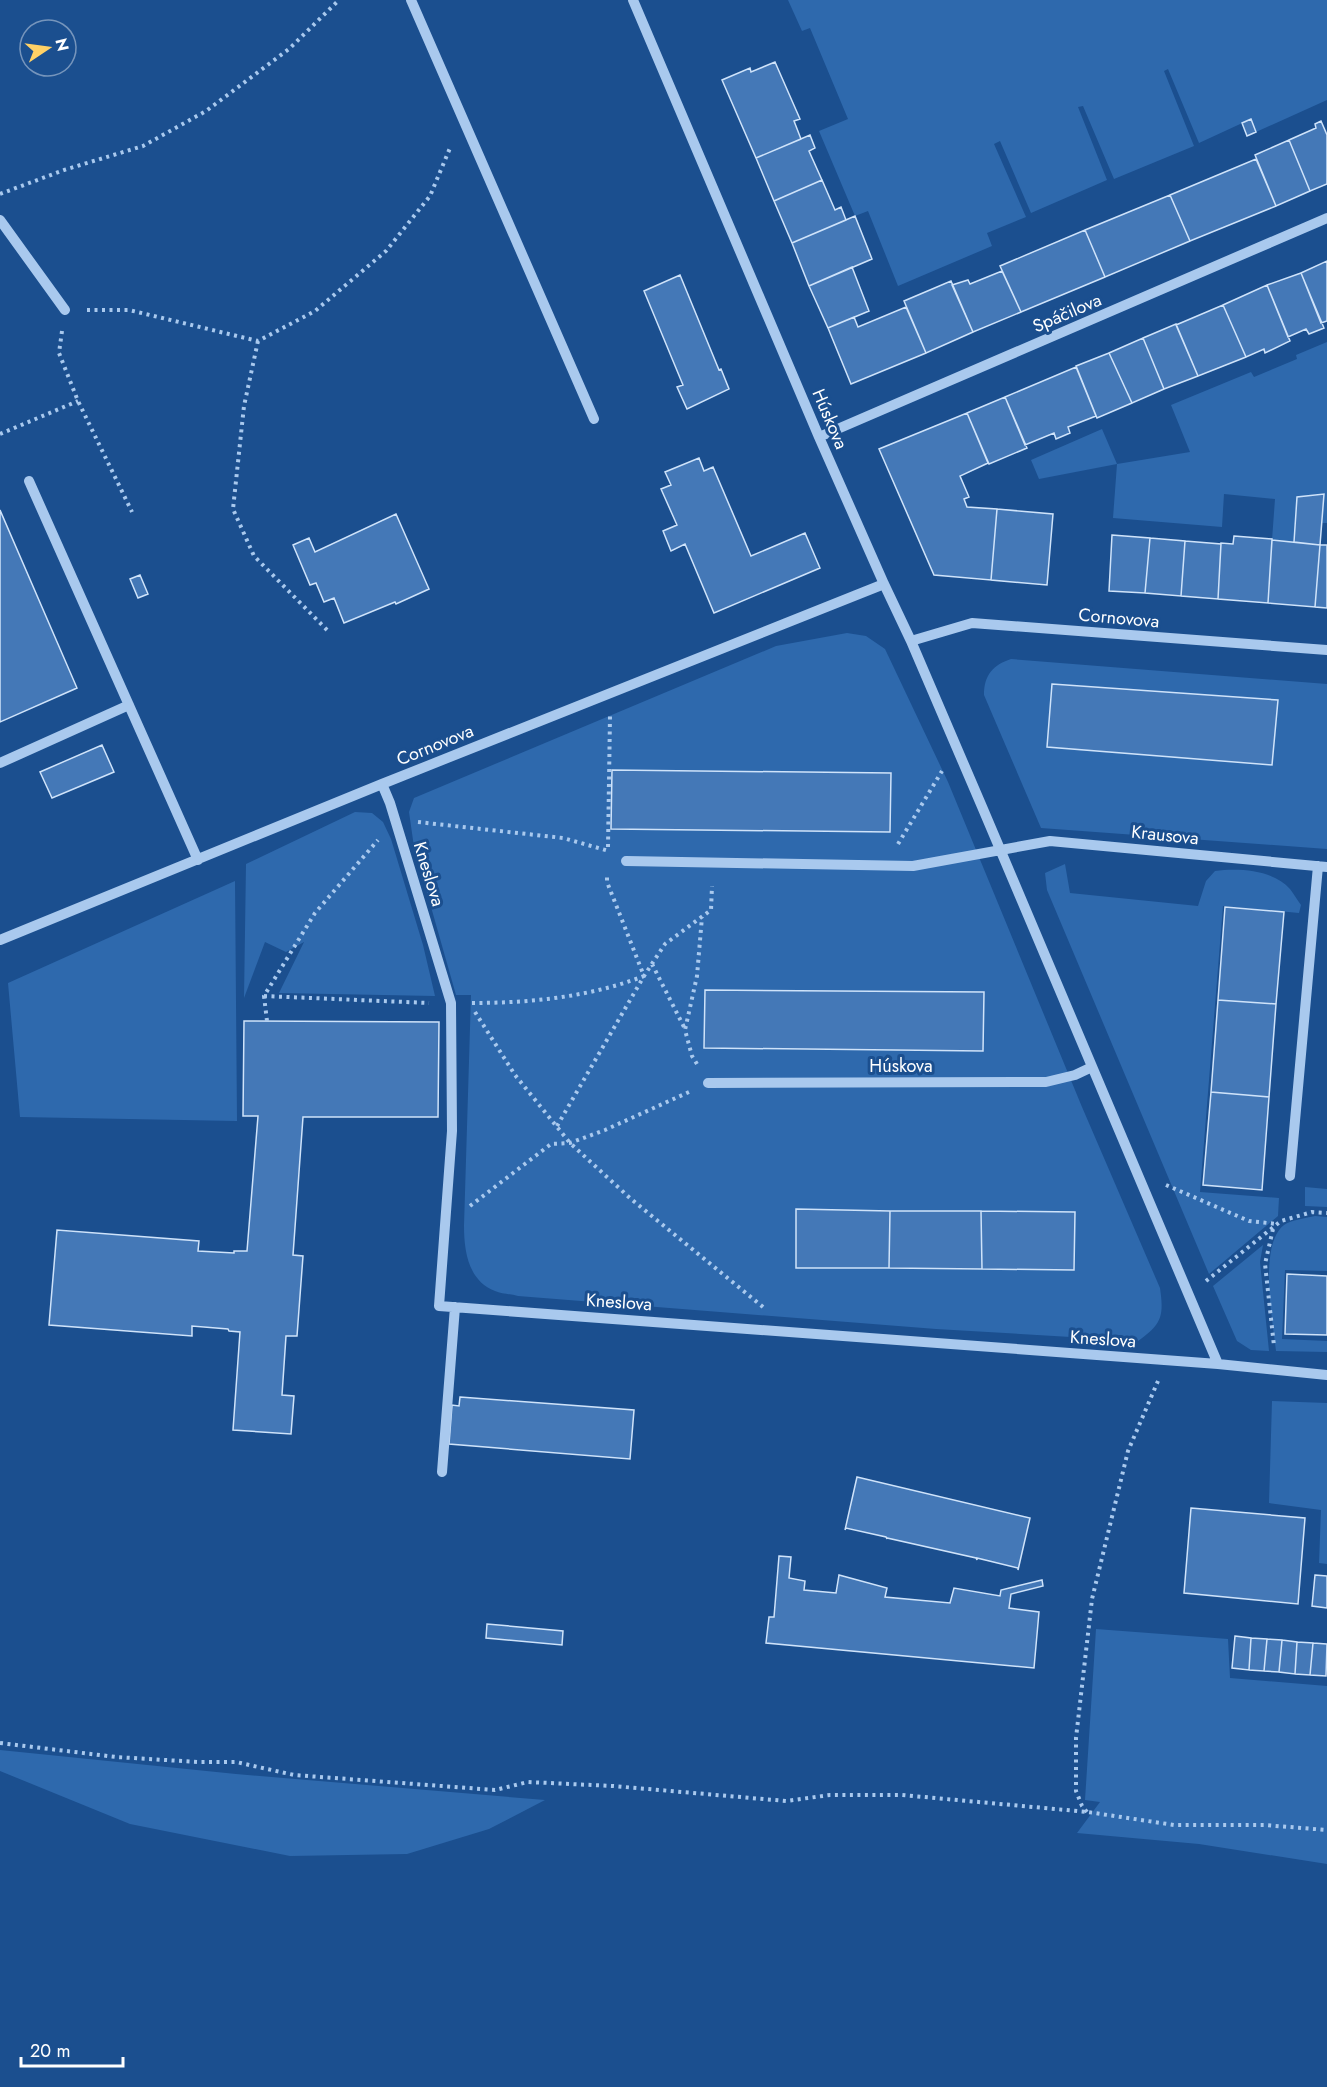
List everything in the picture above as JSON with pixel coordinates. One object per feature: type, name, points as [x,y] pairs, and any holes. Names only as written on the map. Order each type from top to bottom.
[{"type":"street","points":[[411,0],[594,419]]},
{"type":"street","name":"Húskova","points":[[633,0],[819,437],[911,641],[1218,1364]]},
{"type":"street","name":"Spáčilova","points":[[819,437],[1327,218]]},
{"type":"street","points":[[0,220],[65,310]]},
{"type":"street","points":[[29,481],[198,860]]},
{"type":"street","name":"Cornovova","points":[[0,940],[382,784],[884,584]]},
{"type":"street","name":"Cornovova","points":[[911,641],[972,622],[1327,650]]},
{"type":"street","points":[[0,763],[129,705]]},
{"type":"street","name":"Kneslova","points":[[382,784],[451,1003],[452,1131],[439,1306],[1218,1364],[1327,1376]]},
{"type":"street","name":"Krausova","points":[[1000,849],[1050,841],[1322,867]]},
{"type":"street","points":[[626,861],[913,866],[1000,849]]},
{"type":"street","points":[[1290,1176],[1322,867]]},
{"type":"street","name":"Húskova","points":[[708,1083],[1046,1082],[1074,1075],[1092,1067]]},
{"type":"street","points":[[442,1472],[455,1307]]},
{"type":"path","points":[[0,194],[64,170],[143,146],[206,111],[289,49],[339,0]]},
{"type":"path","points":[[132,512],[78,401],[59,353],[65,310],[129,310],[258,341],[315,311],[386,251],[430,196],[463,119]]},
{"type":"path","points":[[258,341],[244,406],[233,509],[254,556],[330,633]]},
{"type":"path","points":[[0,434],[78,401]]},
{"type":"path","points":[[885,866],[944,768]]},
{"type":"path","points":[[267,1021],[264,996],[315,913],[395,820],[563,838],[608,850],[626,861]]},
{"type":"path","points":[[557,1126],[665,944],[711,910],[712,862]]},
{"type":"path","points":[[685,1030],[697,976],[702,917]]},
{"type":"path","points":[[469,1207],[551,1144],[570,1143],[605,1130],[708,1083],[692,1056],[685,1030],[652,964]]},
{"type":"path","points":[[644,976],[625,984],[547,1000],[470,1003],[515,1075],[570,1143],[631,1199],[794,1332]]},
{"type":"path","points":[[264,996],[451,1003]]},
{"type":"path","points":[[1161,1183],[1249,1221],[1278,1224]]},
{"type":"path","points":[[1189,1294],[1281,1221],[1312,1212],[1327,1213]]},
{"type":"path","points":[[1273,1228],[1265,1263],[1274,1347]]},
{"type":"path","points":[[1088,1812],[1082,1806],[1076,1791],[1076,1738],[1092,1599],[1128,1451],[1167,1360]]},
{"type":"path","points":[[0,1743],[116,1756],[198,1762],[236,1762],[294,1775],[495,1790],[528,1782],[613,1786],[786,1801],[830,1795],[902,1795],[1088,1812],[1174,1825],[1264,1824],[1327,1830]]},
{"type":"shaded area","points":[[788,0],[1327,0],[1327,100],[1256,132],[1251,119],[1199,143],[1168,69],[1164,71],[1194,146],[1114,179],[1083,106],[1078,107],[1107,180],[1031,213],[1000,141],[994,144],[1026,217],[987,233],[992,246],[898,286],[868,211],[855,216],[819,131],[848,119],[810,28],[802,31]]},
{"type":"shaded area","points":[[1327,342],[1327,523],[1322,523],[1323,494],[1297,497],[1294,542],[1272,540],[1275,499],[1224,494],[1222,527],[1113,518],[1117,464],[1190,452],[1171,405],[1251,372],[1254,377],[1297,359],[1296,355]]},
{"type":"shaded area","points":[[1102,429],[1117,464],[1039,479],[1031,460]]},
{"type":"shaded area","points":[[847,633],[866,636],[885,649],[948,782],[1082,1107],[1160,1288],[1162,1306],[1160,1319],[1138,1341],[936,1329],[518,1296],[498,1292],[486,1286],[479,1280],[469,1264],[464,1226],[471,995],[456,995],[414,847],[409,812],[414,798],[776,646]]},
{"type":"shaded area","points":[[1011,659],[1327,684],[1327,849],[1041,828],[984,695],[984,688],[991,672],[999,664]]},
{"type":"shaded area","points":[[355,812],[372,813],[383,822],[391,839],[423,945],[435,996],[279,993],[304,942],[286,952],[265,942],[244,998],[246,864]]},
{"type":"shaded area","points":[[1065,864],[1070,893],[1198,906],[1206,881],[1215,871],[1245,870],[1265,874],[1283,883],[1301,905],[1299,913],[1223,906],[1200,1192],[1279,1198],[1278,1216],[1209,1274],[1047,890],[1045,873]]},
{"type":"shaded area","points":[[235,881],[237,1121],[20,1117],[8,983]]},
{"type":"shaded area","points":[[1305,1187],[1327,1189],[1327,1207],[1305,1206]]},
{"type":"shaded area","points":[[1315,1216],[1327,1217],[1327,1271],[1285,1270],[1282,1339],[1327,1341],[1327,1352],[1276,1351],[1269,1285],[1271,1249],[1276,1235],[1284,1225]]},
{"type":"shaded area","points":[[1263,1245],[1260,1262],[1269,1351],[1251,1350],[1237,1341],[1213,1286]]},
{"type":"shaded area","points":[[1272,1401],[1327,1403],[1327,1564],[1319,1563],[1321,1510],[1269,1503]]},
{"type":"shaded area","points":[[1096,1629],[1228,1639],[1230,1678],[1327,1686],[1327,1864],[1199,1844],[1077,1833],[1100,1802],[1085,1800]]},
{"type":"shaded area","points":[[0,1750],[236,1774],[545,1800],[489,1829],[407,1854],[290,1856],[130,1824],[0,1771]]},
{"type":"building","points":[[775,62],[800,119],[794,121],[801,139],[756,158],[722,80],[750,68],[751,72]]},
{"type":"building","points":[[1251,119],[1256,132],[1247,136],[1242,123]]},
{"type":"building","points":[[1321,121],[1327,135],[1327,184],[1310,191],[1289,140],[1316,128],[1315,124]]},
{"type":"building","points":[[810,135],[815,148],[809,151],[822,180],[774,201],[756,158]]},
{"type":"building","points":[[1289,140],[1310,191],[1276,206],[1255,155]]},
{"type":"building","points":[[1256,159],[1276,206],[1190,241],[1170,195]]},
{"type":"building","points":[[822,180],[835,210],[841,207],[846,220],[792,243],[774,201]]},
{"type":"building","points":[[1170,195],[1190,241],[1105,277],[1085,230]]},
{"type":"building","points":[[855,216],[872,259],[809,286],[792,243]]},
{"type":"building","points":[[1085,230],[1105,277],[1021,312],[1000,266]]},
{"type":"building","points":[[1327,261],[1327,321],[1321,323],[1301,273]]},
{"type":"building","points":[[852,267],[869,311],[828,328],[809,286]]},
{"type":"building","points":[[1002,271],[1021,312],[973,332],[952,285],[968,280],[970,284]]},
{"type":"building","points":[[1301,273],[1324,328],[1309,334],[1306,329],[1288,337],[1267,285]]},
{"type":"building","points":[[680,275],[729,389],[687,409],[677,387],[683,385],[644,291]]},
{"type":"building","points":[[951,281],[973,332],[926,353],[904,301]]},
{"type":"building","points":[[1267,285],[1290,341],[1265,353],[1264,349],[1246,357],[1223,305]]},
{"type":"building","points":[[1223,305],[1246,357],[1198,376],[1176,325]]},
{"type":"building","points":[[906,307],[926,353],[851,384],[828,328],[854,317],[858,327]]},
{"type":"building","points":[[1176,324],[1198,376],[1164,389],[1143,338]]},
{"type":"building","points":[[1143,338],[1164,389],[1132,403],[1109,353]]},
{"type":"building","points":[[1109,353],[1132,403],[1097,418],[1076,366]]},
{"type":"building","points":[[1076,367],[1096,416],[1068,427],[1070,433],[1056,439],[1054,433],[1025,445],[1005,397]]},
{"type":"building","points":[[1005,397],[1027,448],[989,464],[967,413]]},
{"type":"building","points":[[967,413],[988,463],[960,476],[969,497],[964,499],[967,507],[997,509],[991,580],[934,575],[879,449]]},
{"type":"building","points":[[699,458],[704,471],[713,467],[751,556],[805,533],[820,568],[714,613],[685,544],[671,551],[663,531],[677,525],[661,489],[671,485],[665,472]]},
{"type":"building","points":[[1324,494],[1320,545],[1294,542],[1297,497]]},
{"type":"building","points":[[997,509],[1053,514],[1047,585],[991,580]]},
{"type":"building","points":[[0,510],[77,688],[0,722]]},
{"type":"building","points":[[396,514],[429,589],[344,623],[334,598],[324,602],[316,583],[310,585],[293,545],[309,538],[315,552]]},
{"type":"building","points":[[1112,535],[1150,538],[1145,593],[1109,591]]},
{"type":"building","points":[[1234,536],[1272,539],[1268,603],[1218,599],[1221,543],[1233,544]]},
{"type":"building","points":[[1150,538],[1185,541],[1181,596],[1145,593]]},
{"type":"building","points":[[1272,540],[1320,545],[1315,607],[1268,603]]},
{"type":"building","points":[[1185,541],[1221,544],[1218,599],[1181,596]]},
{"type":"building","points":[[1320,545],[1327,545],[1327,608],[1315,607]]},
{"type":"building","points":[[140,575],[148,594],[138,598],[130,579]]},
{"type":"building","points":[[1052,684],[1278,700],[1272,765],[1047,747]]},
{"type":"building","points":[[102,745],[114,772],[52,798],[40,772]]},
{"type":"building","points":[[612,770],[891,773],[890,832],[611,829]]},
{"type":"building","points":[[1225,907],[1284,912],[1276,1004],[1218,1000]]},
{"type":"building","points":[[705,990],[984,992],[983,1051],[704,1048]]},
{"type":"building","points":[[1218,1000],[1276,1004],[1269,1097],[1211,1092]]},
{"type":"building","points":[[244,1021],[439,1022],[438,1117],[303,1117],[293,1255],[303,1256],[297,1336],[286,1336],[282,1395],[294,1396],[291,1434],[233,1430],[240,1332],[192,1326],[192,1336],[49,1325],[57,1230],[199,1241],[198,1251],[234,1253],[234,1251],[247,1251],[258,1116],[243,1116]]},
{"type":"building","points":[[1211,1092],[1269,1097],[1262,1190],[1203,1185]]},
{"type":"building","points":[[796,1209],[890,1211],[889,1268],[796,1268]]},
{"type":"building","points":[[890,1211],[981,1211],[982,1269],[889,1268]]},
{"type":"building","points":[[981,1211],[1075,1212],[1074,1270],[982,1269]]},
{"type":"building","points":[[1287,1274],[1327,1276],[1327,1335],[1285,1334]]},
{"type":"building","points":[[460,1397],[634,1410],[630,1459],[449,1444],[452,1405],[459,1406]]},
{"type":"building","points":[[857,1477],[1030,1518],[1018,1570],[1018,1568],[977,1558],[977,1560],[846,1528],[845,1530]]},
{"type":"building","points":[[1191,1508],[1305,1518],[1298,1604],[1184,1593]]},
{"type":"building","points":[[779,1556],[791,1557],[789,1578],[805,1581],[804,1590],[836,1593],[839,1575],[887,1588],[885,1597],[950,1603],[954,1588],[1000,1596],[1001,1590],[1042,1580],[1043,1586],[1011,1594],[1009,1608],[1039,1612],[1034,1668],[766,1643],[769,1617],[774,1617]]},
{"type":"building","points":[[1315,1575],[1327,1576],[1327,1608],[1312,1606]]},
{"type":"building","points":[[487,1624],[563,1631],[562,1645],[486,1638]]},
{"type":"building","points":[[1235,1636],[1251,1638],[1249,1670],[1232,1668]]},
{"type":"building","points":[[1251,1638],[1267,1639],[1264,1671],[1249,1670]]},
{"type":"building","points":[[1267,1639],[1282,1640],[1279,1672],[1264,1671]]},
{"type":"building","points":[[1282,1640],[1297,1642],[1295,1674],[1279,1672]]},
{"type":"building","points":[[1297,1642],[1313,1643],[1310,1675],[1295,1674]]},
{"type":"building","points":[[1313,1643],[1327,1644],[1326,1676],[1310,1675]]}]
